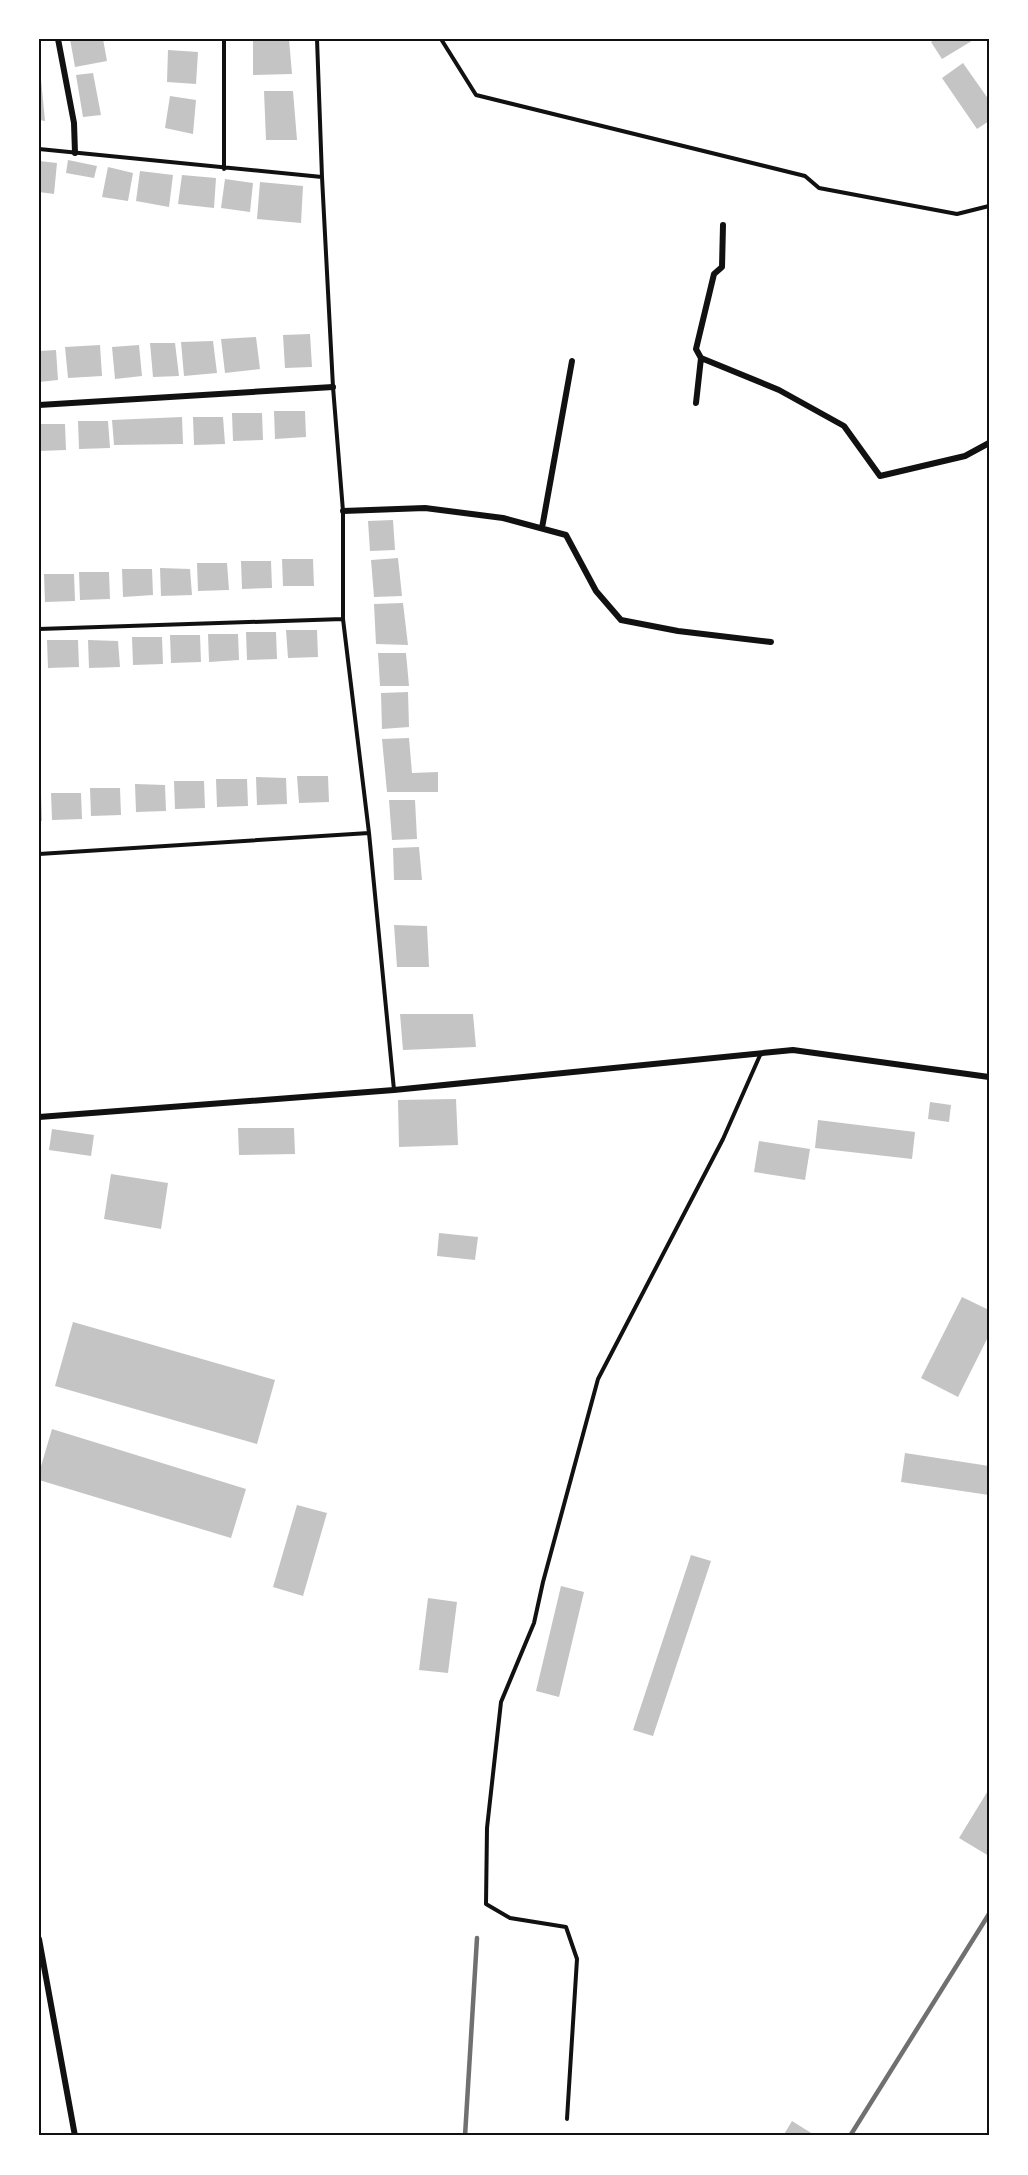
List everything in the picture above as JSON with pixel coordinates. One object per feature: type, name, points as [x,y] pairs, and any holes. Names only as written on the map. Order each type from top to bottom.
[{"type":"street","points":[[58,39],[74,123],[75,153]]},
{"type":"street","points":[[696,403],[701,358],[696,349],[714,274],[722,267],[723,225]]},
{"type":"street","points":[[701,358],[779,390],[844,426],[880,476],[965,456],[989,443]]},
{"type":"street","points":[[542,528],[572,361]]},
{"type":"street","points":[[39,405],[333,387]]},
{"type":"street","points":[[343,511],[425,508],[503,518],[566,535],[596,591],[621,620],[678,631],[771,642]]},
{"type":"street","points":[[39,1117],[394,1090],[793,1050],[989,1077]]},
{"type":"street","points":[[39,1939],[75,2136]]},
{"type":"lane","points":[[224,39],[224,169]]},
{"type":"lane","points":[[317,39],[333,387],[343,511],[343,619],[369,833],[394,1090]]},
{"type":"lane","points":[[441,39],[476,95],[805,176],[819,188],[957,214],[989,206]]},
{"type":"lane","points":[[39,149],[322,177]]},
{"type":"lane","points":[[39,629],[343,619]]},
{"type":"lane","points":[[39,854],[369,833]]},
{"type":"lane","points":[[567,2119],[578,1959],[566,1927],[510,1918],[486,1904],[487,1828],[501,1702],[534,1623],[598,1379],[723,1139],[762,1052]]},
{"type":"building","points":[[70,39],[103,39],[107,61],[75,67]]},
{"type":"building","points":[[253,39],[289,39],[292,74],[253,75]]},
{"type":"building","points":[[936,39],[975,39],[942,59],[931,42]]},
{"type":"building","points":[[168,50],[198,52],[196,84],[167,82]]},
{"type":"building","points":[[963,63],[989,100],[989,121],[977,129],[942,78]]},
{"type":"building","points":[[93,73],[101,115],[83,117],[76,75]]},
{"type":"building","points":[[39,79],[41,79],[45,121],[39,120]]},
{"type":"building","points":[[264,91],[293,91],[297,140],[266,140]]},
{"type":"building","points":[[170,96],[196,100],[193,134],[165,128]]},
{"type":"building","points":[[68,160],[97,166],[94,178],[66,173]]},
{"type":"building","points":[[39,161],[57,163],[54,194],[39,192]]},
{"type":"building","points":[[108,167],[133,173],[128,201],[102,197]]},
{"type":"building","points":[[140,171],[173,175],[169,207],[136,201]]},
{"type":"building","points":[[182,175],[216,178],[214,208],[178,204]]},
{"type":"building","points":[[225,179],[253,183],[250,212],[221,208]]},
{"type":"building","points":[[260,182],[303,186],[301,223],[257,219]]},
{"type":"building","points":[[310,334],[312,367],[285,368],[283,335]]},
{"type":"building","points":[[256,337],[260,369],[225,373],[221,339]]},
{"type":"building","points":[[213,341],[217,373],[184,376],[181,342]]},
{"type":"building","points":[[150,343],[175,343],[179,376],[153,377]]},
{"type":"building","points":[[100,345],[102,376],[68,378],[65,347]]},
{"type":"building","points":[[139,345],[142,376],[115,379],[112,347]]},
{"type":"building","points":[[56,350],[58,380],[39,382],[39,351]]},
{"type":"building","points":[[274,411],[305,411],[306,437],[275,439]]},
{"type":"building","points":[[232,413],[262,413],[263,440],[233,441]]},
{"type":"building","points":[[182,417],[183,444],[114,445],[112,420]]},
{"type":"building","points":[[193,417],[223,417],[225,444],[194,445]]},
{"type":"building","points":[[78,421],[108,421],[110,448],[79,449]]},
{"type":"building","points":[[39,424],[65,424],[66,450],[39,451]]},
{"type":"building","points":[[393,520],[395,550],[370,551],[368,521]]},
{"type":"building","points":[[398,558],[402,596],[374,597],[371,560]]},
{"type":"building","points":[[282,559],[313,559],[314,586],[283,586]]},
{"type":"building","points":[[241,561],[271,561],[272,588],[242,589]]},
{"type":"building","points":[[197,563],[227,563],[229,590],[198,591]]},
{"type":"building","points":[[160,568],[190,569],[192,595],[161,596]]},
{"type":"building","points":[[122,569],[152,569],[153,595],[123,597]]},
{"type":"building","points":[[79,572],[109,572],[110,599],[80,600]]},
{"type":"building","points":[[44,574],[74,574],[75,601],[45,602]]},
{"type":"building","points":[[403,603],[408,645],[376,644],[374,604]]},
{"type":"building","points":[[286,630],[317,630],[318,657],[288,658]]},
{"type":"building","points":[[246,632],[276,632],[277,659],[247,660]]},
{"type":"building","points":[[208,634],[238,634],[239,660],[209,662]]},
{"type":"building","points":[[170,635],[200,635],[201,662],[171,663]]},
{"type":"building","points":[[132,637],[162,637],[163,664],[133,665]]},
{"type":"building","points":[[47,640],[78,640],[79,667],[48,668]]},
{"type":"building","points":[[88,640],[118,641],[120,667],[89,668]]},
{"type":"building","points":[[378,653],[406,653],[409,686],[380,686]]},
{"type":"building","points":[[408,692],[409,727],[382,729],[381,693]]},
{"type":"building","points":[[409,738],[412,773],[438,772],[438,792],[387,792],[382,739]]},
{"type":"building","points":[[297,776],[328,776],[329,802],[299,803]]},
{"type":"building","points":[[256,777],[286,778],[287,804],[257,805]]},
{"type":"building","points":[[216,779],[247,779],[248,806],[217,807]]},
{"type":"building","points":[[174,781],[204,781],[205,808],[175,809]]},
{"type":"building","points":[[135,784],[165,785],[166,811],[136,812]]},
{"type":"building","points":[[90,788],[120,788],[121,815],[91,816]]},
{"type":"building","points":[[51,793],[81,793],[82,819],[52,820]]},
{"type":"building","points":[[39,794],[41,794],[42,821],[39,821]]},
{"type":"building","points":[[389,800],[415,800],[417,839],[392,840]]},
{"type":"building","points":[[419,847],[422,880],[394,880],[393,848]]},
{"type":"building","points":[[394,925],[427,926],[429,967],[397,967]]},
{"type":"building","points":[[400,1014],[473,1014],[476,1047],[403,1050]]},
{"type":"building","points":[[456,1099],[458,1145],[399,1147],[398,1100]]},
{"type":"building","points":[[930,1102],[951,1105],[949,1122],[928,1119]]},
{"type":"building","points":[[818,1120],[915,1132],[912,1159],[815,1148]]},
{"type":"building","points":[[238,1128],[294,1128],[295,1154],[239,1155]]},
{"type":"building","points":[[52,1129],[94,1135],[91,1156],[49,1150]]},
{"type":"building","points":[[759,1141],[810,1149],[805,1180],[754,1172]]},
{"type":"building","points":[[111,1174],[168,1183],[161,1229],[104,1219]]},
{"type":"building","points":[[439,1233],[478,1237],[475,1260],[437,1256]]},
{"type":"building","points":[[962,1297],[989,1310],[989,1335],[958,1397],[921,1378]]},
{"type":"building","points":[[73,1322],[275,1380],[257,1444],[55,1386]]},
{"type":"building","points":[[52,1429],[246,1489],[231,1538],[39,1480]]},
{"type":"building","points":[[905,1453],[989,1466],[989,1495],[901,1482]]},
{"type":"building","points":[[297,1505],[327,1513],[303,1596],[273,1587]]},
{"type":"building","points":[[691,1555],[711,1561],[653,1736],[633,1730]]},
{"type":"building","points":[[561,1586],[584,1592],[559,1697],[536,1691]]},
{"type":"building","points":[[428,1598],[457,1602],[448,1673],[419,1670]]},
{"type":"building","points":[[989,1789],[989,1856],[959,1838]]},
{"type":"building","points":[[792,2121],[816,2136],[783,2136]]},
{"type":"railway","points":[[850,2136],[989,1914]]},
{"type":"railway","points":[[465,2136],[477,1938]]}]
